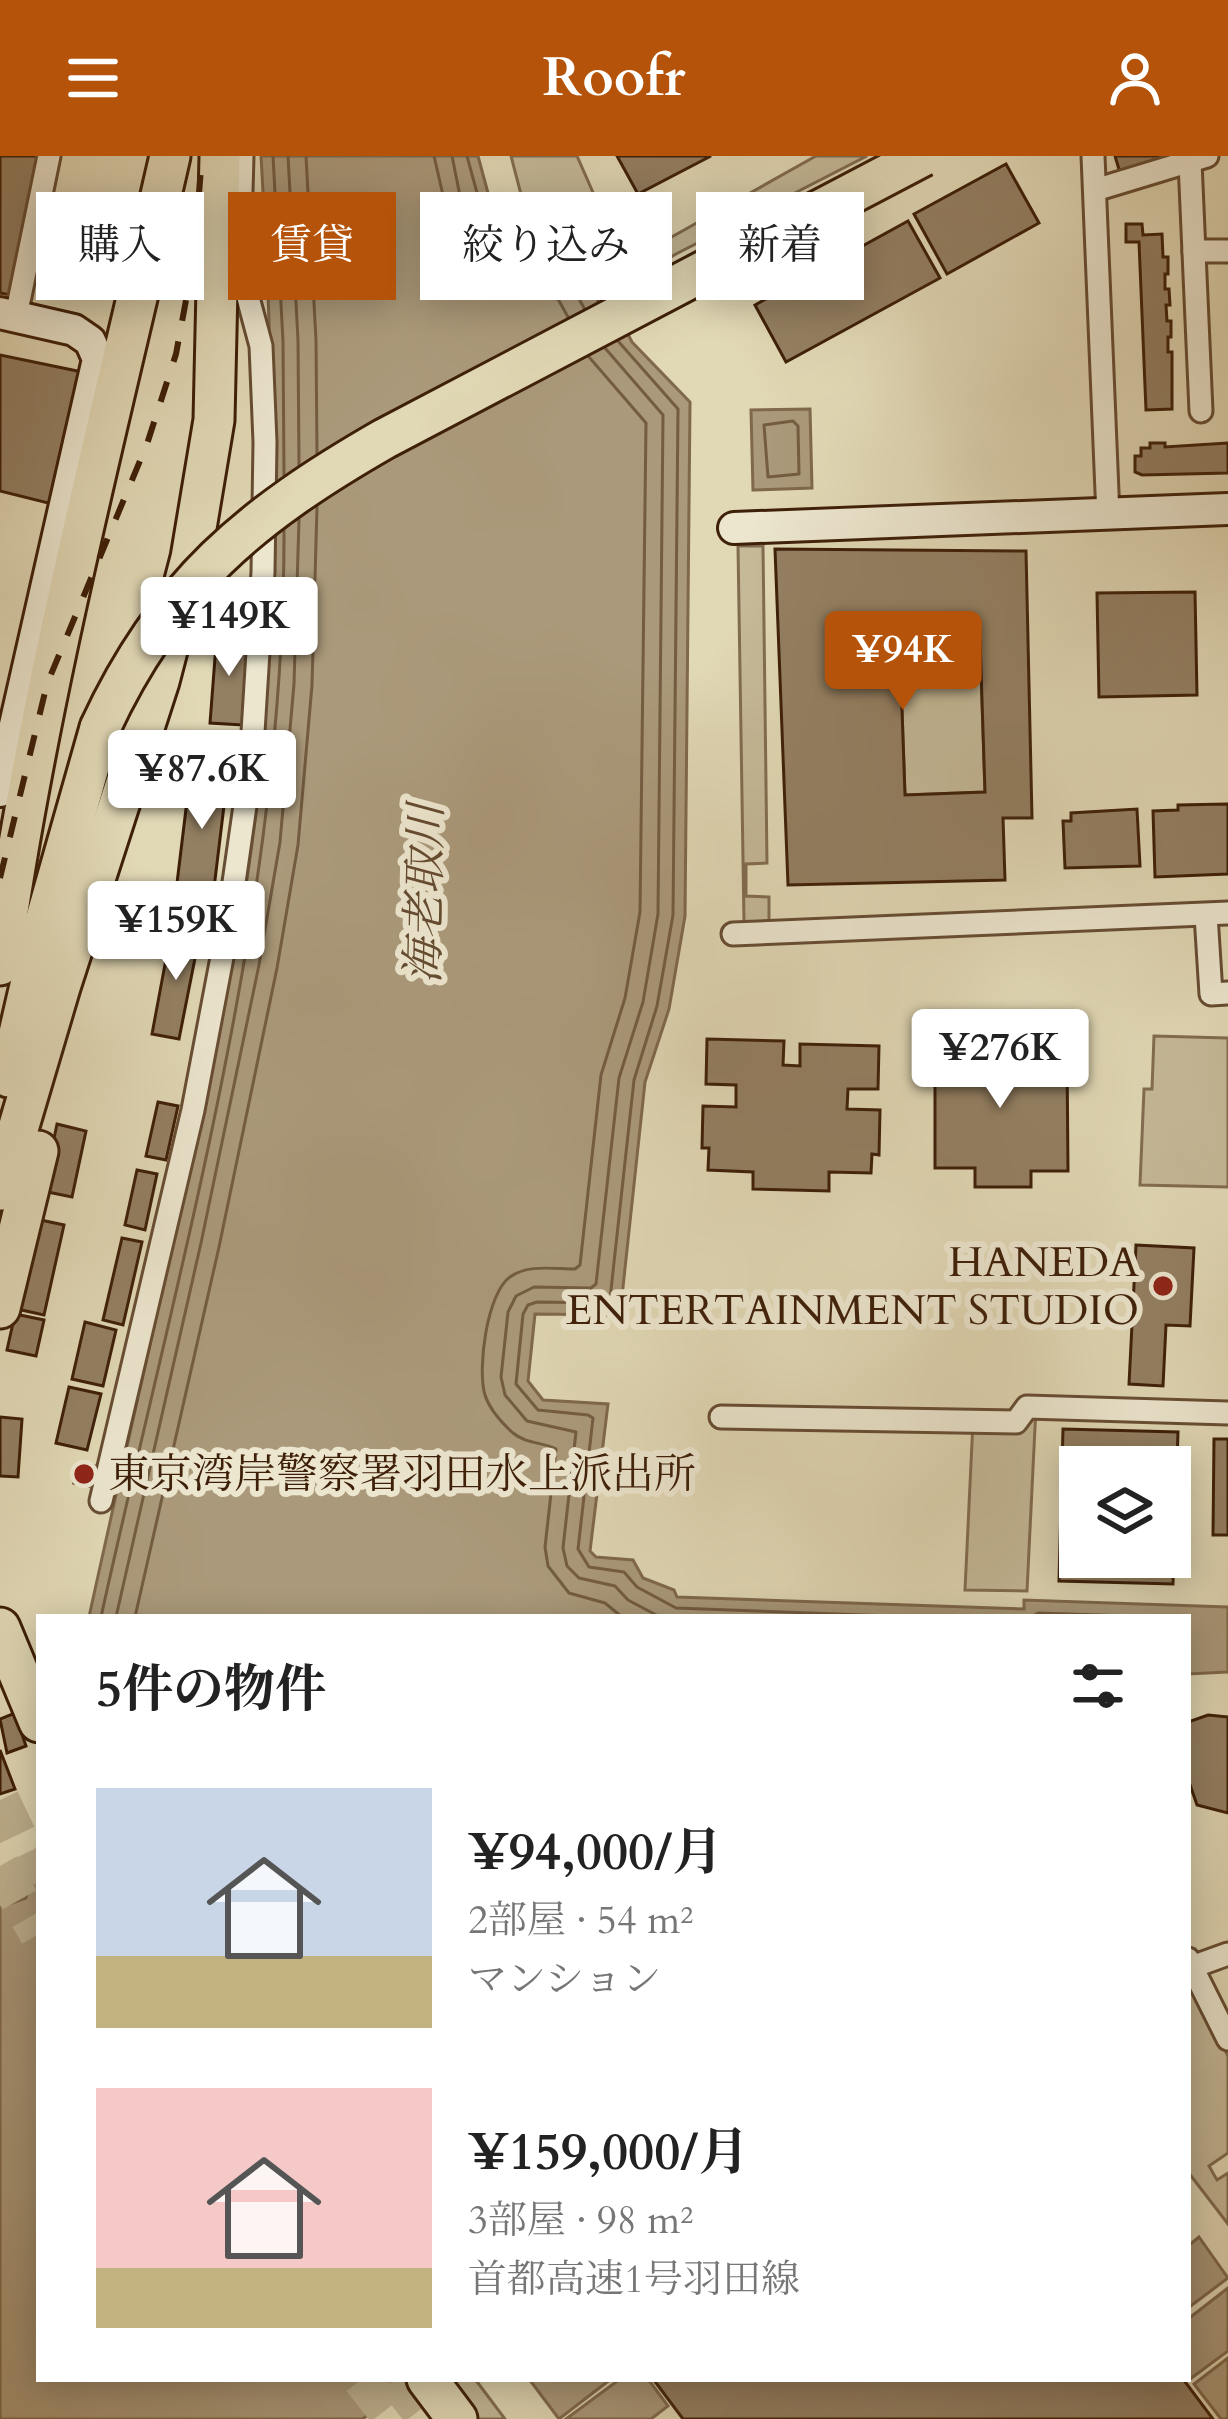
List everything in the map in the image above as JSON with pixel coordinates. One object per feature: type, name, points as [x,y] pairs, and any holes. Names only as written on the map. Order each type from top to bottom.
[{"type":"highway","points":[[0,965],[15,856],[44,710],[170,156]]},
{"type":"highway","points":[[0,1190],[181,600],[206,477],[217,367],[220,156]]},
{"type":"highway","points":[[0,1009],[52,793],[89,722],[123,630],[156,584],[209,528],[259,488],[374,417],[871,156]]},
{"type":"highway","points":[[0,1114],[89,722],[177,599],[226,547],[301,489],[384,440],[923,156]]},
{"type":"highway","points":[[0,1307],[84,980],[127,784]]},
{"type":"highway","points":[[0,1628],[36,1715]]},
{"type":"highway","points":[[429,2382],[457,2419]]},
{"type":"street","points":[[0,791],[98,359],[91,341],[74,330],[8,315],[50,156]]},
{"type":"street","points":[[101,1501],[193,1110],[227,931],[251,764],[263,572],[265,442],[261,346],[239,264],[242,156]]},
{"type":"street","points":[[1093,156],[1108,516]]},
{"type":"street","points":[[1095,190],[1198,159],[1194,251],[1201,411]]},
{"type":"street","points":[[1194,251],[1228,251]]},
{"type":"street","points":[[734,529],[1228,509]]},
{"type":"street","points":[[733,934],[1213,919],[1211,994],[1228,993]]},
{"type":"street","points":[[721,1417],[1016,1422],[1027,1407],[1228,1413]]},
{"type":"street","points":[[1191,1963],[1228,1954]]},
{"type":"street","points":[[1191,1965],[1228,2039]]},
{"type":"shaded area","points":[[511,156],[577,156],[593,192],[520,192]]},
{"type":"shaded area","points":[[816,156],[867,156],[797,192],[752,192]]},
{"type":"shaded area","points":[[696,223],[696,244],[672,256],[672,237]]},
{"type":"shaded area","points":[[738,546],[763,546],[767,863],[746,864],[746,896],[769,897],[769,922],[744,922]]},
{"type":"shaded area","points":[[980,640],[985,792],[905,795],[901,681],[849,683],[848,645]]},
{"type":"shaded area","points":[[1154,1036],[1228,1038],[1228,1187],[1140,1185],[1144,1089],[1152,1089]]},
{"type":"shaded area","points":[[1036,1407],[1027,1591],[965,1590],[973,1421]]},
{"type":"shaded area","points":[[1191,1986],[1228,2056],[1228,2153],[1209,2166],[1217,2180],[1228,2173],[1228,2224],[1191,2176]]},
{"type":"shaded area","points":[[450,2382],[477,2382],[505,2419],[478,2419]]},
{"type":"water","name":"海老取川","points":[[261,156],[478,156],[488,192],[420,192],[420,300],[610,300],[632,342],[690,402],[685,916],[669,1009],[645,1082],[620,1315],[535,1314],[528,1381],[543,1400],[608,1404],[590,1551],[596,1557],[633,1560],[643,1578],[674,1590],[677,1597],[1024,1609],[1024,1600],[1228,1607],[1228,1672],[1191,1674],[1191,1614],[90,1614],[238,933],[262,751],[273,496],[268,300],[396,300],[396,192],[263,192]]},
{"type":"water","points":[[810,409],[812,488],[753,490],[751,410]]},
{"type":"water","points":[[36,1853],[36,2382],[417,2385],[362,2419],[0,2419],[0,1907],[26,1898]]},
{"type":"water","points":[[1199,2237],[1228,2278],[1191,2306],[1191,2244]]},
{"type":"water","points":[[1228,2288],[1228,2351],[1191,2378],[1191,2317]]},
{"type":"water","points":[[1228,2358],[1228,2419],[1221,2419],[1194,2384]]},
{"type":"water","points":[[531,2382],[607,2382],[559,2419]]},
{"type":"water","points":[[616,2382],[650,2382],[668,2406],[651,2419],[566,2419]]},
{"type":"building","points":[[0,156],[44,156],[11,295],[0,293]]},
{"type":"building","points":[[617,156],[711,156],[642,192],[637,192]]},
{"type":"building","points":[[1115,156],[1185,156],[1121,176]]},
{"type":"building","points":[[1006,164],[1039,223],[947,274],[914,214]]},
{"type":"building","points":[[908,221],[940,278],[786,362],[755,305],[764,300],[864,300],[864,245]]},
{"type":"building","points":[[1126,224],[1142,224],[1143,235],[1162,234],[1163,257],[1168,257],[1165,289],[1169,289],[1170,305],[1166,305],[1167,321],[1171,321],[1172,409],[1146,410],[1139,242],[1126,242]]},
{"type":"building","points":[[0,355],[82,372],[52,504],[0,491]]},
{"type":"building","points":[[1150,443],[1165,443],[1165,447],[1228,443],[1228,473],[1142,475],[1135,472],[1135,456],[1141,456],[1141,448],[1150,448]]},
{"type":"building","points":[[775,549],[1026,551],[1032,818],[1003,818],[1005,880],[788,885]],"holes":[[[980,640],[985,792],[905,795],[901,681],[849,683],[848,645]]]},
{"type":"building","points":[[1195,592],[1197,695],[1099,697],[1097,593]]},
{"type":"building","points":[[217,632],[248,635],[242,725],[210,723]]},
{"type":"building","points":[[190,776],[227,781],[214,888],[177,883]]},
{"type":"building","points":[[1228,804],[1228,874],[1155,877],[1153,811],[1178,810],[1178,805]]},
{"type":"building","points":[[1137,809],[1140,866],[1065,868],[1063,821],[1071,821],[1071,813]]},
{"type":"building","points":[[172,927],[200,933],[179,1039],[152,1034]]},
{"type":"building","points":[[707,1039],[784,1041],[783,1065],[800,1066],[800,1044],[879,1046],[878,1089],[848,1089],[847,1109],[880,1110],[879,1155],[872,1154],[871,1173],[829,1172],[829,1191],[753,1189],[753,1172],[708,1170],[709,1148],[702,1148],[703,1106],[736,1107],[736,1085],[706,1084]]},
{"type":"building","points":[[935,1042],[1027,1042],[1027,1054],[1067,1053],[1068,1171],[1031,1171],[1031,1187],[975,1187],[975,1168],[935,1168]]},
{"type":"building","points":[[158,1102],[178,1106],[166,1160],[146,1156]]},
{"type":"building","points":[[57,1124],[86,1131],[72,1197],[43,1191]]},
{"type":"building","points":[[137,1170],[157,1174],[145,1230],[125,1225]]},
{"type":"building","points":[[36,1219],[64,1225],[44,1315],[17,1309]]},
{"type":"building","points":[[122,1238],[142,1242],[123,1325],[103,1320]]},
{"type":"building","name":"HANEDA ENTERTAINMENT STUDIO","points":[[1136,1245],[1194,1248],[1190,1326],[1166,1325],[1163,1386],[1129,1384]]},
{"type":"building","points":[[15,1314],[44,1320],[36,1356],[7,1350]]},
{"type":"building","points":[[85,1322],[116,1330],[103,1386],[72,1379]]},
{"type":"building","points":[[69,1387],[101,1394],[87,1450],[56,1443]]},
{"type":"building","points":[[0,1417],[22,1419],[18,1477],[0,1476]]},
{"type":"building","points":[[1063,1429],[1178,1432],[1178,1446],[1063,1446]]},
{"type":"building","points":[[1214,1439],[1228,1439],[1228,1535],[1213,1535]]},
{"type":"building","name":"東京湾岸警察署羽田水上派出所","points":[[79,1463],[94,1466],[89,1486],[74,1483]]},
{"type":"building","points":[[1059,1578],[1173,1578],[1173,1584],[1059,1581]]},
{"type":"building","points":[[15,1713],[26,1746],[7,1753],[0,1719]]},
{"type":"building","points":[[1208,1715],[1228,1717],[1228,1813],[1197,1805],[1191,1788],[1191,1721]]},
{"type":"building","points":[[0,1750],[15,1789],[0,1794]]},
{"type":"building","points":[[655,2382],[1185,2382],[1213,2419],[683,2419]]},
{"type":"tunnel","points":[[0,1800],[36,1876]]},
{"type":"tunnel","points":[[0,1866],[36,1929]]},
{"type":"tunnel","points":[[364,2382],[393,2419]]},
{"type":"tunnel","points":[[398,2382],[427,2419]]},
{"type":"railway","points":[[0,878],[47,684],[147,444],[176,354],[194,257],[202,156]]},
{"type":"place","name":"HANEDA ENTERTAINMENT STUDIO","points":[[1163,1286]]},
{"type":"place","name":"東京湾岸警察署羽田水上派出所","points":[[84,1474]]}]
